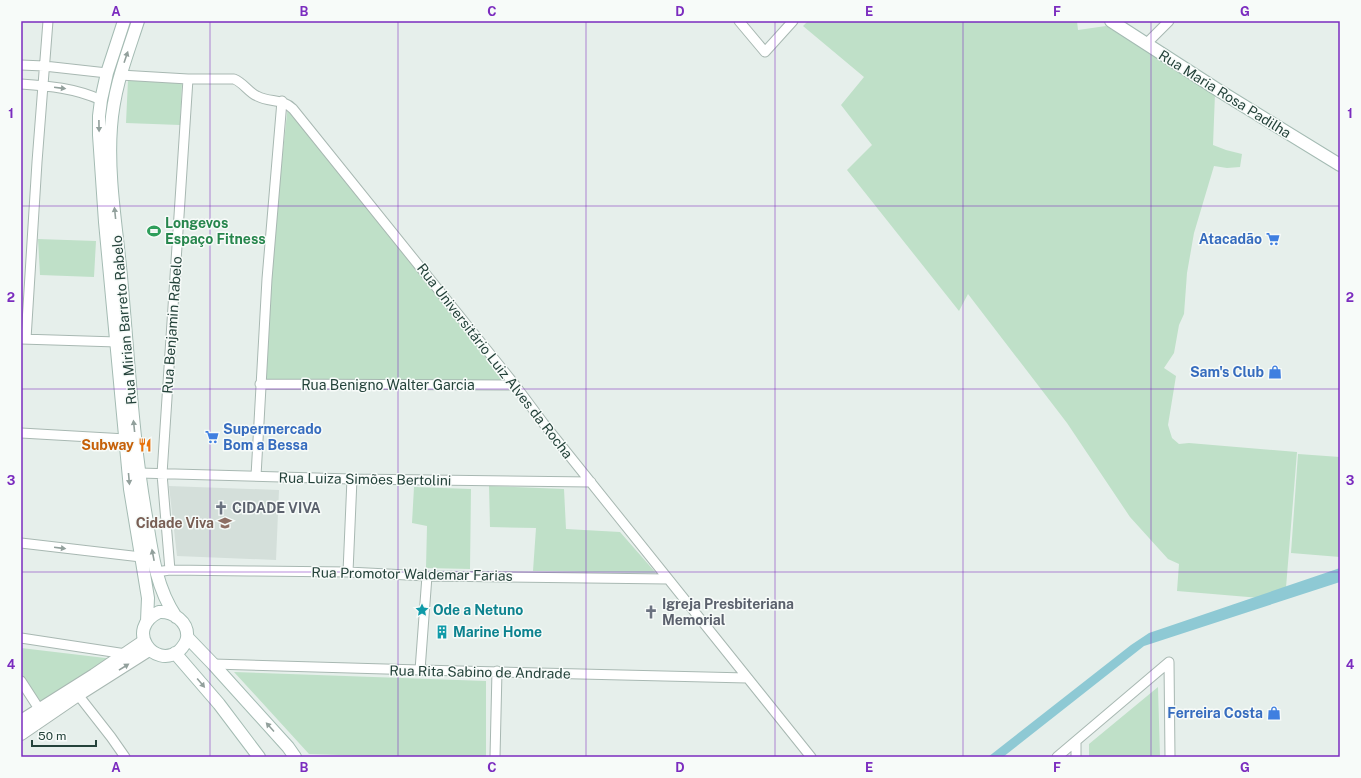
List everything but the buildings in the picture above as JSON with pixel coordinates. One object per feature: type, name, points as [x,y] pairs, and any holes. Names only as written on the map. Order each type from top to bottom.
[{"type":"main road","name":"Rua Mirian Barreto Rabelo","points":[[124,21],[107,73],[99,116],[105,222],[130,489],[148,598],[146,621]]},
{"type":"main road","name":"Rua Mirian Barreto Rabelo","points":[[138,21],[115,94],[112,112],[110,154],[139,473],[156,572],[166,600],[176,617]]},
{"type":"main road","name":"Rua Maria Rosa Padilha","points":[[1112,21],[1278,128],[1340,165]]},
{"type":"main road","points":[[159,612],[170,613],[176,617],[186,629],[187,637],[183,646],[175,653],[166,656],[157,655],[147,645],[142,635],[146,621],[159,612]]},
{"type":"main road","points":[[187,637],[213,664],[295,757]]},
{"type":"main road","points":[[75,692],[126,654],[147,645]]},
{"type":"main road","points":[[21,721],[42,713],[147,645]]},
{"type":"main road","points":[[175,653],[219,704],[259,757]]},
{"type":"main road","points":[[21,734],[42,713]]},
{"type":"street","points":[[48,21],[24,339],[117,342]]},
{"type":"street","points":[[740,21],[765,52],[793,21]]},
{"type":"street","points":[[1146,44],[1169,21]]},
{"type":"street","points":[[21,65],[107,73]]},
{"type":"street","points":[[120,75],[188,79],[234,79],[240,81],[258,97],[282,101],[267,279],[256,476]]},
{"type":"street","name":"Rua Benjamin Rabelo","points":[[170,570],[162,474],[188,79]]},
{"type":"street","points":[[21,84],[42,85],[68,89],[86,93],[101,100]]},
{"type":"street","name":"Rua Universitário Luiz Alves da Rocha","points":[[282,101],[293,109],[811,757]]},
{"type":"street","name":"Rua Benigno Walter Garcia","points":[[260,384],[515,385]]},
{"type":"street","points":[[21,433],[126,439]]},
{"type":"street","name":"Rua Luiza Simões Bertolini","points":[[139,473],[352,479],[591,482]]},
{"type":"street","points":[[348,572],[352,479]]},
{"type":"street","points":[[21,543],[141,557]]},
{"type":"street","name":"Rua Promotor Waldemar Farias","points":[[156,572],[170,570],[348,572],[427,576],[668,579]]},
{"type":"street","points":[[420,670],[427,576]]},
{"type":"street","points":[[21,638],[126,654]]},
{"type":"street","points":[[1057,757],[1169,662],[1170,757]]},
{"type":"street","name":"Rua Rita Sabino de Andrade","points":[[213,664],[747,678]]},
{"type":"street","points":[[495,757],[497,672]]},
{"type":"street","points":[[21,681],[42,713]]},
{"type":"street","points":[[75,692],[125,757]]},
{"type":"street","points":[[1076,742],[1076,757]]},
{"type":"shaded area","name":"Cidade Viva","points":[[169,486],[279,490],[276,560],[177,556]]},
{"type":"green space","points":[[808,21],[1077,21],[1078,30],[1106,26],[1215,94],[1213,145],[1242,154],[1240,167],[1227,168],[1214,166],[1194,233],[1187,273],[1184,314],[1179,325],[1174,353],[1164,368],[1176,376],[1168,425],[1172,438],[1179,444],[1189,443],[1297,452],[1285,600],[1177,591],[1179,564],[1168,559],[1130,517],[1067,423],[968,294],[959,311],[847,170],[872,145],[841,105],[864,77],[803,26]]},
{"type":"green space","points":[[128,80],[182,83],[180,125],[126,123]]},
{"type":"green space","points":[[288,105],[511,383],[258,379]]},
{"type":"green space","points":[[38,239],[96,241],[94,277],[40,275]]},
{"type":"green space","points":[[1298,454],[1340,457],[1340,557],[1291,553]]},
{"type":"green space","points":[[489,486],[564,489],[566,529],[620,532],[656,573],[533,571],[536,528],[490,527]]},
{"type":"green space","points":[[414,487],[471,489],[470,569],[426,568],[427,526],[412,523]]},
{"type":"green space","points":[[21,648],[114,659],[39,703],[21,677]]},
{"type":"green space","points":[[234,672],[486,681],[486,757],[398,757],[309,754]]},
{"type":"green space","points":[[1158,687],[1160,757],[1089,757],[1089,744]]},
{"type":"water","points":[[1340,568],[1340,582],[1144,646],[1003,757],[988,757],[1131,645],[1149,633]]},
{"type":"place","name":"Longevos Espaço Fitness","points":[[154,231]]},
{"type":"place","name":"Atacadão","points":[[1273,239]]},
{"type":"place","name":"Sam's Club","points":[[1275,372]]},
{"type":"place","name":"Supermercado Bom a Bessa","points":[[212,437]]},
{"type":"place","name":"Subway","points":[[145,445]]},
{"type":"place","name":"CIDADE VIVA","points":[[221,508]]},
{"type":"place","name":"Cidade Viva","points":[[225,523]]},
{"type":"place","name":"Ode a Netuno","points":[[422,610]]},
{"type":"place","name":"Igreja Presbiteriana Memorial","points":[[651,612]]},
{"type":"place","name":"Marine Home","points":[[442,632]]},
{"type":"place","name":"Ferreira Costa","points":[[1274,713]]}]
